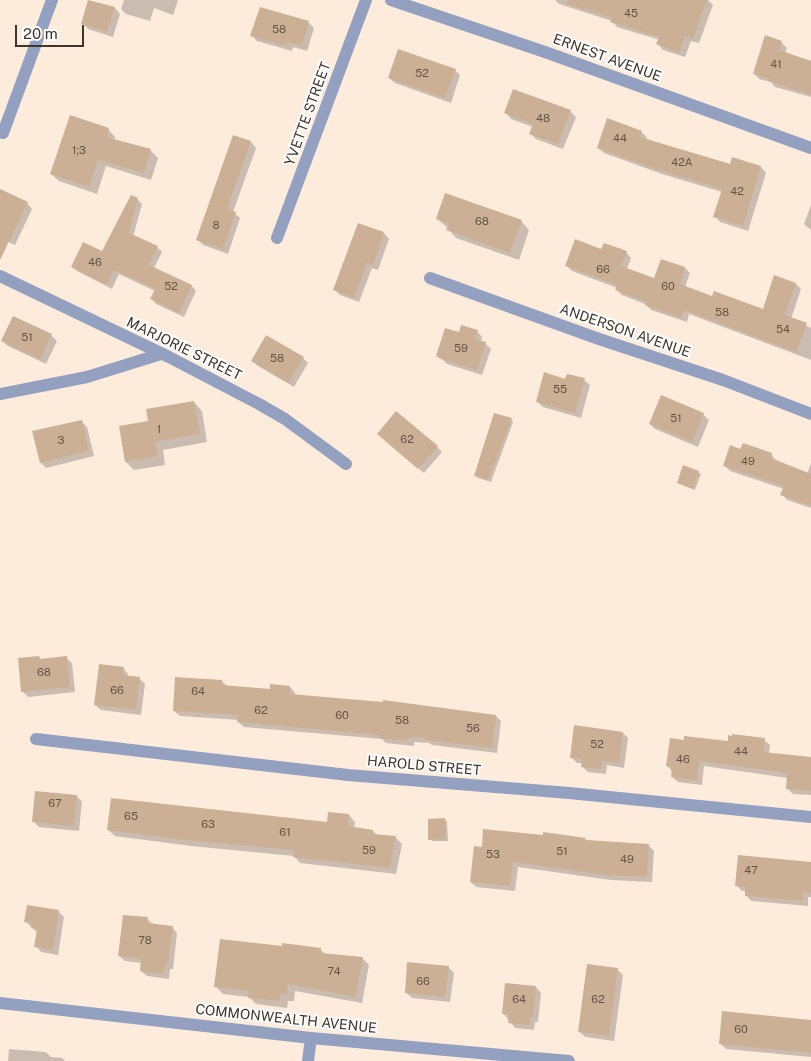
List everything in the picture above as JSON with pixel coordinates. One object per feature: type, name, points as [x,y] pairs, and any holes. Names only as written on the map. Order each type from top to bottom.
[{"type":"street","points":[[3,133],[52,0]]},
{"type":"street","name":"YVETTE STREET","points":[[277,238],[366,0]]},
{"type":"street","name":"ERNEST AVENUE","points":[[391,0],[545,52],[811,148]]},
{"type":"street","name":"MARJORIE STREET","points":[[0,276],[259,404],[299,429],[346,464]]},
{"type":"street","name":"ANDERSON AVENUE","points":[[430,278],[589,335],[723,380],[811,414]]},
{"type":"street","points":[[0,394],[87,378],[160,354]]},
{"type":"street","name":"HAROLD STREET","points":[[36,739],[339,774],[569,793],[811,817]]},
{"type":"street","name":"COMMONWEALTH AVENUE","points":[[0,1003],[311,1038],[569,1061]]},
{"type":"street","points":[[308,1061],[311,1038]]},
{"type":"building","points":[[88,0],[115,7],[107,32],[81,24]]},
{"type":"building","points":[[568,0],[707,0],[693,39],[685,36],[679,53],[656,44],[659,37],[610,22],[612,18],[567,4]]},
{"type":"building","points":[[260,7],[309,21],[302,46],[288,42],[287,46],[250,36]]},
{"type":"building","points":[[765,35],[782,41],[779,50],[811,61],[811,95],[753,74]]},
{"type":"building","points":[[398,49],[456,69],[445,98],[388,78]]},
{"type":"building","points":[[513,89],[571,110],[558,144],[529,134],[533,124],[504,113]]},
{"type":"building","points":[[70,115],[109,128],[106,137],[151,149],[144,173],[98,160],[89,187],[50,174]]},
{"type":"building","points":[[607,118],[642,131],[640,137],[730,164],[732,157],[761,166],[743,226],[713,217],[722,189],[655,169],[597,148]]},
{"type":"building","points":[[233,135],[251,141],[227,209],[236,212],[223,249],[196,240]]},
{"type":"building","points":[[0,189],[28,202],[0,260]]},
{"type":"building","points":[[445,193],[522,220],[510,253],[446,230],[449,224],[436,219]]},
{"type":"building","points":[[131,195],[138,198],[129,233],[158,246],[149,265],[192,285],[179,313],[150,299],[155,289],[114,270],[107,285],[71,267],[83,242],[102,251]]},
{"type":"building","points":[[358,223],[384,232],[373,265],[367,263],[354,298],[333,290]]},
{"type":"building","points":[[575,239],[601,249],[604,243],[627,251],[621,266],[654,278],[661,259],[685,267],[680,284],[712,296],[714,291],[763,309],[774,275],[796,283],[785,315],[807,323],[796,352],[684,310],[681,318],[645,305],[646,302],[615,290],[617,285],[565,266]]},
{"type":"building","points":[[13,316],[52,334],[40,360],[1,341]]},
{"type":"building","points":[[461,325],[478,330],[475,339],[486,342],[477,370],[436,356],[445,328],[459,332]]},
{"type":"building","points":[[266,335],[304,357],[288,383],[251,361]]},
{"type":"building","points":[[544,372],[565,379],[567,374],[585,378],[575,413],[536,402]]},
{"type":"building","points":[[661,395],[704,413],[692,442],[649,424]]},
{"type":"building","points":[[194,401],[200,434],[155,442],[158,456],[125,462],[119,426],[148,421],[146,409]]},
{"type":"building","points":[[396,411],[438,446],[418,469],[377,434]]},
{"type":"building","points":[[494,413],[512,418],[488,480],[474,476]]},
{"type":"building","points":[[82,420],[89,451],[40,463],[32,431]]},
{"type":"building","points":[[743,443],[772,453],[771,458],[811,474],[811,506],[780,495],[784,486],[723,466],[730,445],[740,449]]},
{"type":"building","points":[[683,465],[699,471],[693,489],[677,483]]},
{"type":"building","points":[[39,656],[40,659],[67,656],[70,687],[21,692],[18,658]]},
{"type":"building","points":[[99,664],[124,667],[123,675],[140,677],[136,710],[94,705]]},
{"type":"building","points":[[175,677],[222,680],[222,685],[270,689],[270,684],[290,686],[290,694],[383,702],[383,700],[496,715],[492,748],[425,740],[425,738],[409,737],[408,741],[379,738],[379,735],[237,722],[238,715],[173,711]]},
{"type":"building","points":[[574,725],[623,732],[619,763],[602,761],[601,769],[581,767],[582,759],[570,758]]},
{"type":"building","points":[[732,734],[765,738],[763,752],[811,757],[811,791],[786,789],[787,773],[699,761],[697,781],[671,777],[672,767],[666,766],[670,738],[684,740],[684,736],[728,741],[728,735],[732,736]]},
{"type":"building","points":[[35,791],[77,795],[74,826],[32,822]]},
{"type":"building","points":[[111,798],[327,822],[328,812],[349,814],[348,826],[373,830],[373,834],[396,836],[390,868],[293,857],[294,850],[184,840],[107,830]]},
{"type":"building","points":[[445,818],[446,839],[428,840],[428,819]]},
{"type":"building","points":[[483,829],[543,835],[543,832],[586,838],[585,840],[649,844],[647,877],[605,875],[513,862],[510,886],[470,882],[474,846],[482,847]]},
{"type":"building","points":[[738,855],[811,862],[811,893],[803,892],[803,901],[745,896],[745,887],[735,886]]},
{"type":"building","points":[[27,905],[59,910],[53,950],[34,947],[37,929],[31,928],[32,923],[24,922]]},
{"type":"building","points":[[123,915],[148,917],[147,923],[173,926],[168,964],[165,964],[164,974],[140,971],[141,959],[118,956]]},
{"type":"building","points":[[220,939],[282,946],[282,943],[321,948],[321,953],[363,957],[355,997],[288,984],[287,995],[281,994],[280,1001],[248,998],[248,991],[214,987]]},
{"type":"building","points":[[407,962],[449,966],[445,997],[405,993]]},
{"type":"building","points":[[587,964],[618,968],[609,1036],[578,1032]]},
{"type":"building","points":[[505,983],[536,986],[533,1017],[530,1017],[529,1025],[508,1023],[509,1014],[502,1014]]},
{"type":"building","points":[[722,1011],[811,1020],[811,1053],[719,1044]]}]
